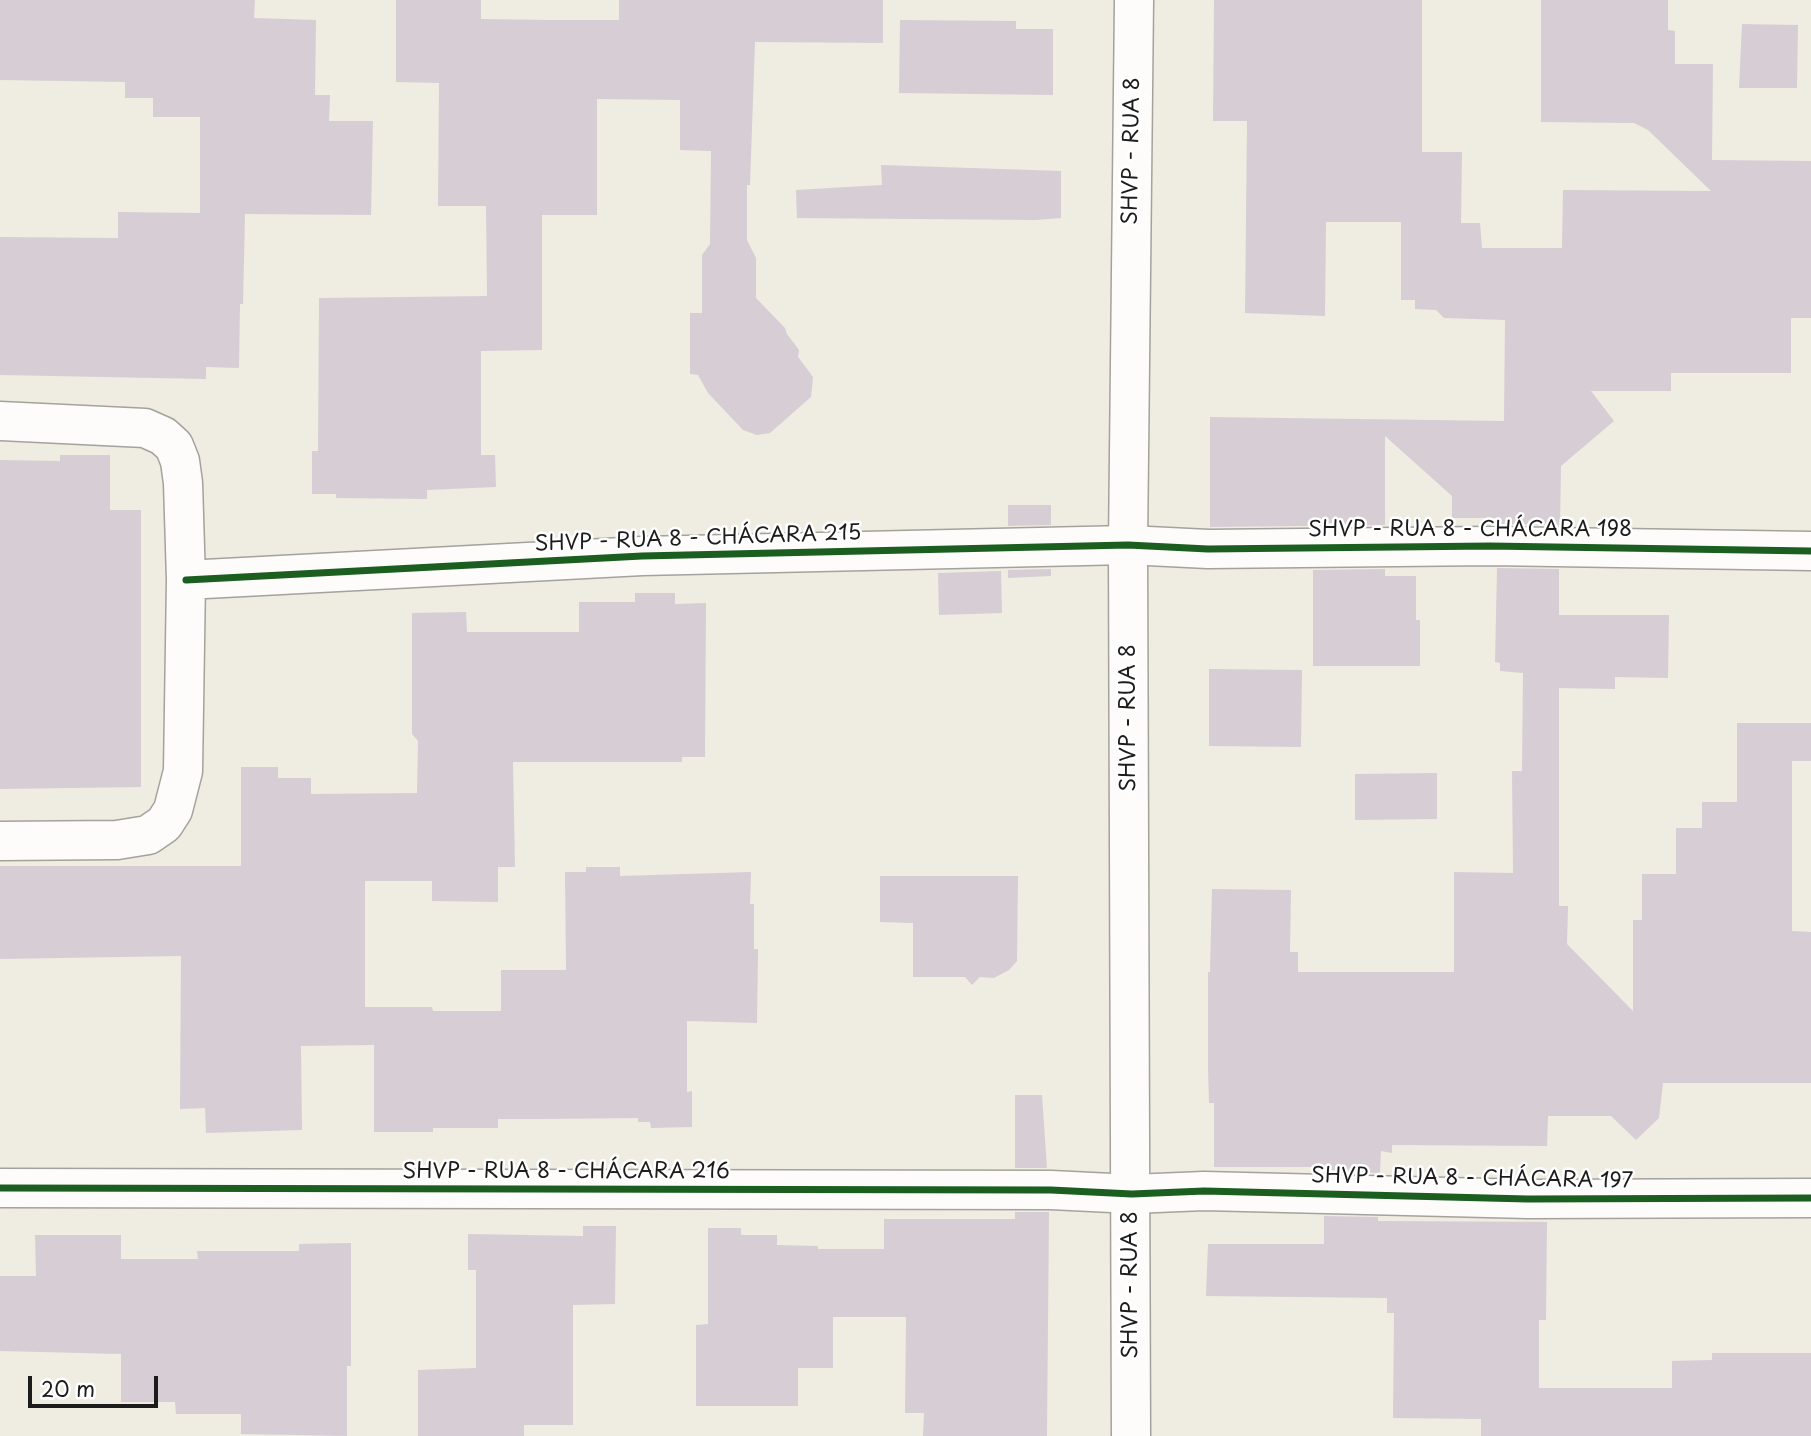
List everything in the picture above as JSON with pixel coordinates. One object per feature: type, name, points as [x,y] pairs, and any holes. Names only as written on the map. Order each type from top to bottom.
[{"type":"street","name":"SHVP - RUA 8","points":[[1131,1436],[1128,545],[1134,0]]},
{"type":"street","points":[[0,421],[145,428],[163,436],[174,446],[180,461],[186,580],[183,771],[173,810],[164,824],[148,835],[117,840],[0,841]]},
{"type":"street","name":"SHVP - RUA 8 - CHÁCARA 198","points":[[1128,545],[1208,549],[1490,546],[1811,551]]},
{"type":"street","name":"SHVP - RUA 8 - CHÁCARA 215","points":[[186,580],[642,556],[1128,545]]},
{"type":"street","name":"SHVP - RUA 8 - CHÁCARA 216","points":[[0,1188],[1051,1190],[1132,1194]]},
{"type":"street","name":"SHVP - RUA 8 - CHÁCARA 197","points":[[1132,1194],[1204,1191],[1528,1199],[1811,1198]]},
{"type":"building","points":[[0,0],[255,0],[254,18],[316,20],[315,95],[330,95],[329,121],[373,121],[371,215],[245,214],[239,368],[206,367],[206,379],[0,375],[0,237],[118,238],[118,212],[200,213],[200,117],[153,117],[153,98],[125,98],[125,82],[0,80]]},
{"type":"building","points":[[396,0],[481,0],[481,19],[619,20],[619,0],[883,0],[883,43],[755,42],[750,185],[747,185],[747,240],[756,258],[756,298],[785,328],[799,350],[798,357],[813,377],[811,397],[770,433],[757,435],[743,430],[708,393],[698,375],[690,374],[690,313],[702,313],[702,255],[710,244],[711,151],[680,150],[680,100],[597,99],[597,215],[542,215],[542,350],[481,351],[481,455],[495,455],[496,487],[427,490],[427,499],[336,498],[336,494],[312,494],[312,451],[318,451],[319,298],[487,296],[486,206],[438,206],[439,83],[396,82]]},
{"type":"building","points":[[1214,0],[1422,0],[1422,152],[1462,152],[1461,223],[1480,223],[1482,248],[1562,248],[1563,190],[1711,191],[1648,130],[1634,123],[1541,122],[1541,0],[1668,0],[1668,30],[1675,31],[1675,64],[1713,64],[1712,160],[1811,161],[1811,318],[1791,318],[1791,373],[1671,373],[1671,391],[1591,391],[1614,421],[1561,466],[1560,525],[1498,524],[1498,518],[1452,518],[1452,496],[1385,436],[1385,525],[1210,527],[1210,417],[1504,421],[1505,320],[1444,318],[1436,310],[1415,309],[1415,300],[1401,300],[1401,222],[1326,222],[1325,316],[1245,313],[1247,121],[1213,121]]},
{"type":"building","points":[[900,20],[1016,21],[1016,29],[1053,29],[1053,95],[899,93]]},
{"type":"building","points":[[1742,24],[1798,25],[1797,88],[1739,88]]},
{"type":"building","points":[[881,165],[1061,171],[1061,218],[797,218],[796,190],[882,185]]},
{"type":"building","points":[[60,455],[110,455],[110,510],[141,510],[141,787],[0,789],[0,460],[60,461]]},
{"type":"building","points":[[1008,505],[1051,505],[1051,525],[1008,526]]},
{"type":"building","points":[[1497,568],[1559,569],[1559,615],[1669,615],[1668,678],[1615,677],[1615,689],[1559,688],[1559,906],[1568,906],[1567,944],[1633,1011],[1633,920],[1642,920],[1642,874],[1676,874],[1676,828],[1702,828],[1702,802],[1737,802],[1737,723],[1811,723],[1811,761],[1792,761],[1792,931],[1811,932],[1811,1083],[1663,1083],[1659,1118],[1636,1140],[1611,1116],[1548,1116],[1547,1146],[1392,1145],[1392,1153],[1381,1151],[1380,1173],[1324,1172],[1324,1167],[1214,1167],[1214,1103],[1209,1103],[1208,1068],[1208,972],[1212,889],[1291,890],[1290,952],[1298,952],[1298,972],[1454,972],[1454,872],[1513,873],[1512,771],[1522,771],[1523,673],[1500,671],[1500,663],[1495,662]]},
{"type":"building","points":[[1051,569],[1051,576],[1008,578],[1008,570]]},
{"type":"building","points":[[1385,569],[1385,576],[1416,576],[1420,666],[1313,666],[1313,570]]},
{"type":"building","points":[[1001,571],[1002,613],[939,615],[938,573]]},
{"type":"building","points":[[635,593],[675,593],[675,604],[706,603],[705,757],[682,757],[682,762],[513,762],[515,867],[498,867],[498,902],[432,901],[432,881],[365,881],[365,1007],[501,1011],[501,970],[566,970],[565,872],[586,872],[586,867],[620,867],[620,876],[751,872],[750,904],[754,904],[754,949],[758,949],[757,1023],[687,1021],[687,1092],[692,1091],[692,1127],[651,1128],[650,1122],[638,1122],[638,1118],[498,1119],[498,1128],[374,1132],[374,1045],[301,1046],[302,1130],[206,1133],[205,1108],[180,1109],[181,956],[0,959],[0,866],[241,866],[241,767],[278,767],[278,778],[311,778],[311,794],[417,793],[418,741],[412,734],[412,613],[466,612],[467,632],[579,632],[579,602],[635,602]]},
{"type":"building","points":[[1209,669],[1302,670],[1301,747],[1209,746]]},
{"type":"building","points":[[1437,773],[1437,819],[1355,820],[1355,774]]},
{"type":"building","points":[[880,876],[1018,876],[1017,961],[1009,970],[994,978],[980,977],[972,985],[965,977],[913,977],[913,923],[880,922]]},
{"type":"building","points":[[1015,1095],[1042,1095],[1047,1168],[1015,1168]]},
{"type":"building","points":[[1015,1212],[1049,1212],[1047,1436],[923,1436],[924,1413],[905,1413],[906,1317],[833,1317],[833,1368],[798,1368],[798,1406],[696,1406],[696,1325],[708,1324],[708,1228],[741,1228],[741,1235],[777,1235],[777,1245],[818,1246],[818,1249],[884,1249],[884,1219],[1015,1219]]},
{"type":"building","points":[[1324,1216],[1378,1217],[1378,1221],[1547,1222],[1546,1320],[1539,1320],[1539,1388],[1672,1388],[1672,1361],[1712,1360],[1712,1353],[1811,1353],[1811,1436],[1481,1436],[1481,1419],[1393,1418],[1394,1313],[1387,1313],[1387,1298],[1206,1296],[1208,1244],[1324,1244]]},
{"type":"building","points":[[583,1226],[616,1226],[615,1304],[573,1305],[573,1425],[524,1425],[524,1436],[418,1436],[418,1370],[476,1368],[476,1270],[468,1270],[468,1234],[583,1236]]},
{"type":"building","points":[[35,1235],[121,1235],[121,1259],[198,1259],[197,1251],[299,1251],[299,1244],[351,1243],[351,1366],[347,1366],[347,1436],[241,1434],[241,1414],[176,1414],[175,1402],[121,1402],[121,1354],[0,1351],[0,1276],[36,1276]]},
{"type":"cycle path","points":[[186,580],[642,556],[1128,545],[1208,549],[1490,546],[1811,551]]},
{"type":"cycle path","points":[[0,1188],[1051,1190],[1132,1194],[1204,1191],[1528,1199],[1811,1198]]}]
